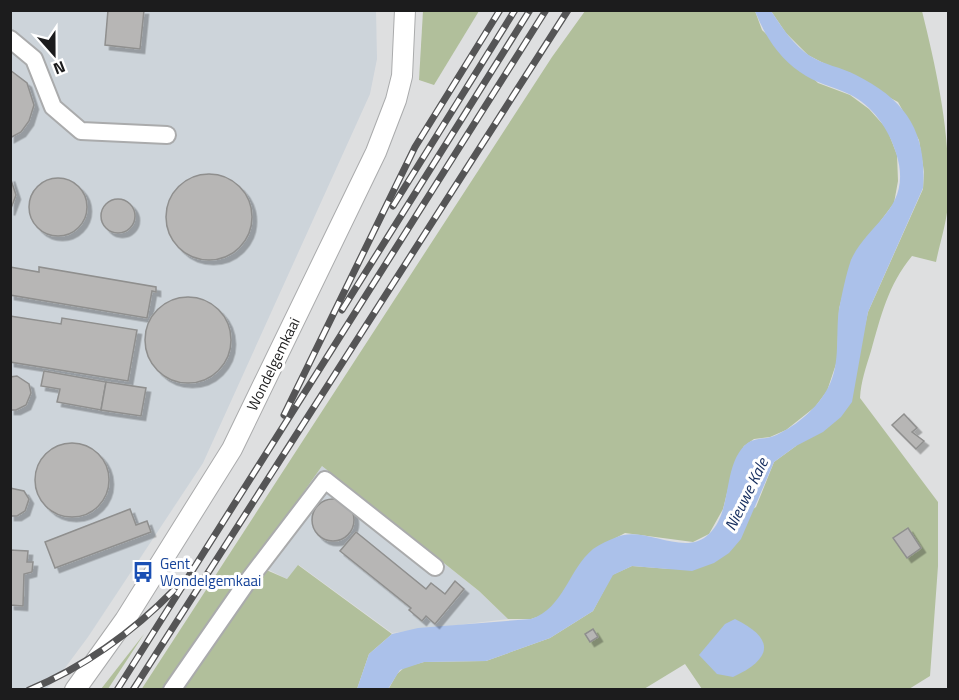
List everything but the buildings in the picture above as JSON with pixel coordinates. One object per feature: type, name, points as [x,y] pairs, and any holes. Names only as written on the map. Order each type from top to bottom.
[{"type":"main road","name":"Wondelgemkaai","points":[[75,690],[125,620],[232,448],[366,173],[396,100],[402,76],[405,10]]},
{"type":"lane","points":[[10,39],[34,59],[53,107],[81,131],[167,135]]},
{"type":"lane","points":[[172,690],[248,582],[325,480],[435,567]]},
{"type":"shaded area","points":[[376,10],[377,59],[370,94],[203,463],[88,637],[59,676],[46,689],[11,689],[10,11]]},
{"type":"shaded area","points":[[322,466],[479,591],[508,619],[392,633],[299,565],[287,579],[253,562]]},
{"type":"green space","points":[[423,11],[479,11],[434,85],[419,80]]},
{"type":"green space","points":[[585,11],[755,11],[762,30],[818,83],[850,95],[869,109],[887,129],[897,155],[898,181],[894,203],[852,259],[839,309],[837,361],[827,391],[815,407],[786,430],[770,437],[754,439],[744,446],[734,465],[723,509],[709,534],[693,542],[625,533],[593,550],[553,607],[543,615],[531,619],[508,619],[479,591],[322,466],[165,689],[141,690],[552,57]]},
{"type":"green space","points":[[771,11],[922,11],[928,34],[945,127],[948,207],[936,262],[912,256],[891,290],[866,368],[860,398],[938,502],[938,566],[930,676],[909,689],[702,689],[685,664],[644,689],[388,690],[397,674],[405,667],[424,662],[486,661],[550,638],[593,611],[612,575],[632,566],[670,569],[756,507],[774,462],[796,446],[860,348],[868,312],[923,189],[924,172],[919,140],[898,102],[808,55],[786,33]]},
{"type":"green space","points":[[298,565],[392,634],[369,654],[357,689],[181,690],[264,569],[287,579]]},
{"type":"green space","points":[[144,634],[108,689],[101,689]]},
{"type":"water","name":"Nieuwe Kale","points":[[755,11],[771,11],[793,41],[810,56],[856,75],[888,95],[910,120],[921,150],[923,188],[868,312],[852,402],[841,417],[823,432],[796,446],[774,462],[741,539],[729,553],[714,563],[692,571],[632,566],[613,575],[593,611],[550,638],[486,661],[424,662],[400,670],[388,689],[357,689],[369,654],[392,634],[418,628],[531,619],[542,614],[559,598],[577,567],[593,549],[617,537],[628,534],[676,542],[699,541],[709,534],[722,514],[733,467],[744,446],[751,441],[774,436],[788,428],[809,412],[825,393],[836,363],[839,309],[851,260],[894,201],[899,188],[900,172],[889,135],[872,111],[849,94],[812,79],[792,66],[773,44]]},
{"type":"water","points":[[735,619],[757,634],[763,641],[764,649],[756,663],[733,677],[717,674],[699,655],[725,624]]},
{"type":"railway","points":[[284,415],[415,147],[500,10]]},
{"type":"railway","points":[[393,206],[515,10]]},
{"type":"railway","points":[[342,310],[530,10]]},
{"type":"railway","points":[[117,690],[546,10]]},
{"type":"railway","points":[[133,690],[568,10]]},
{"type":"railway","points":[[29,690],[70,670],[107,647],[142,620],[175,589]]},
{"type":"place","name":"Gent Wondelgemkaai","points":[[143,572]]}]
